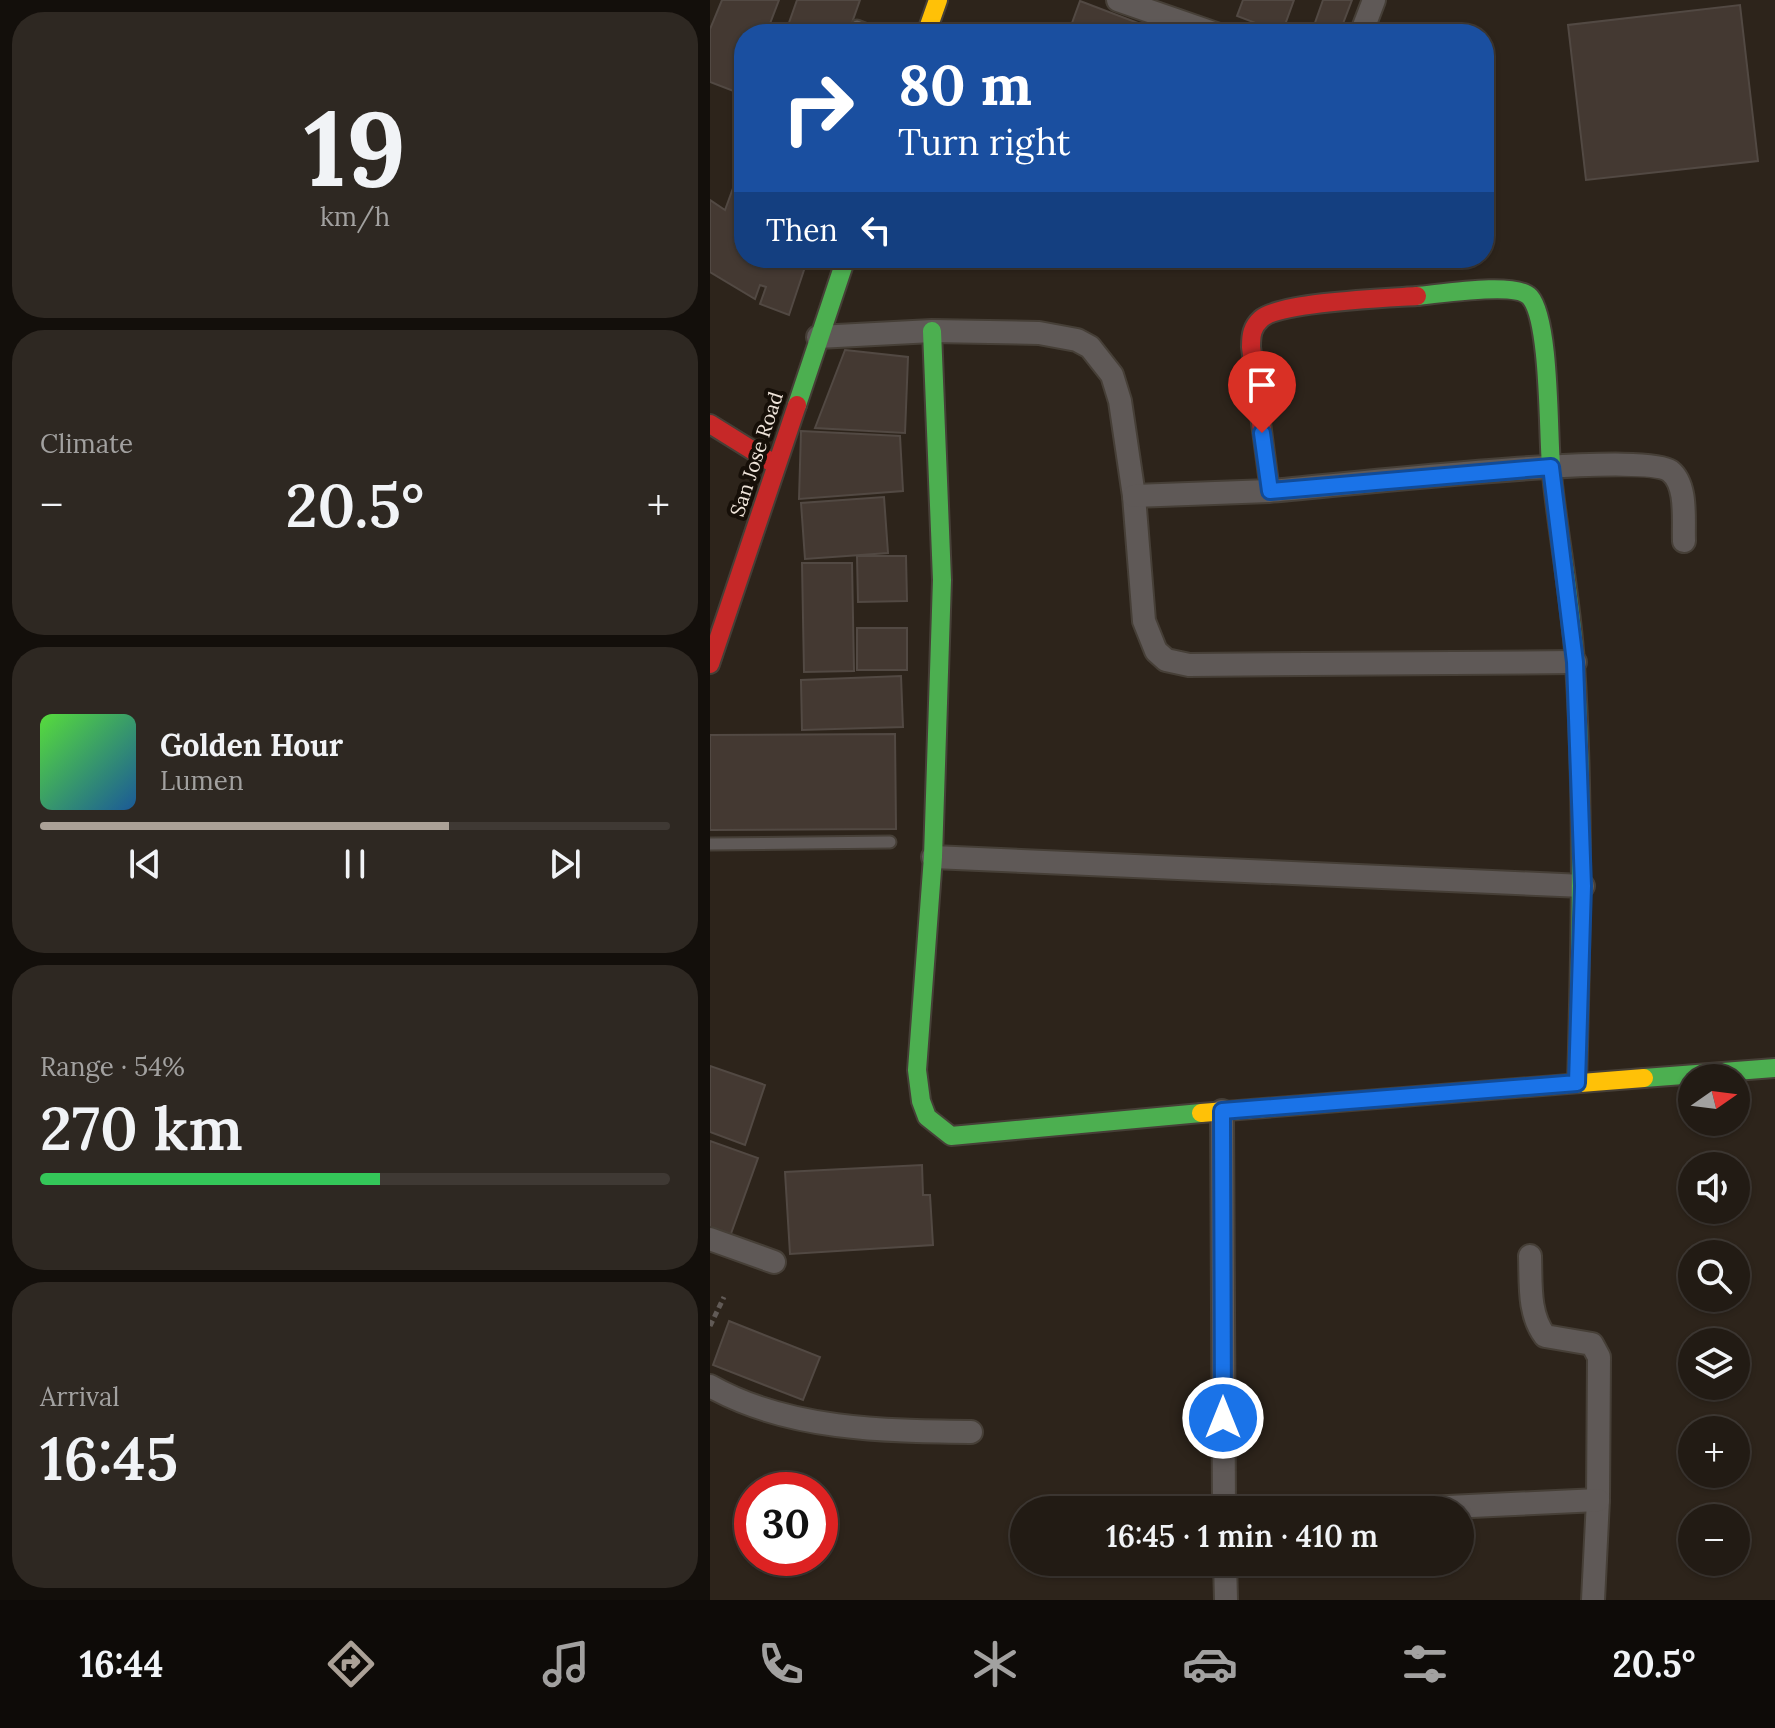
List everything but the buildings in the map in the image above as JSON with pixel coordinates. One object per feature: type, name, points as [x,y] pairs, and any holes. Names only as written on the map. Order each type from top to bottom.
[{"type":"street","points":[[930,24],[938,0]]},
{"type":"street","points":[[1118,0],[1187,24]]},
{"type":"street","points":[[1365,24],[1374,0]]},
{"type":"street","name":"San Jose Road","points":[[710,664],[842,268]]},
{"type":"street","points":[[1270,491],[1251,347],[1251,332],[1263,316],[1308,304],[1402,295],[1502,289],[1521,291],[1529,296],[1542,332],[1551,467],[1575,662],[1583,886],[1577,1083]]},
{"type":"street","points":[[818,337],[932,331],[1039,333],[1077,340],[1090,347],[1112,375],[1120,401],[1134,496],[1144,621],[1156,651],[1166,660],[1189,665],[1575,662]]},
{"type":"street","points":[[932,331],[942,580],[933,857],[917,1070],[920,1102],[927,1120],[951,1136],[1222,1111],[1775,1068]]},
{"type":"street","points":[[710,424],[776,465]]},
{"type":"street","points":[[1134,496],[1270,491],[1551,467],[1645,464],[1668,470],[1678,481],[1684,541]]},
{"type":"street","points":[[933,857],[1583,886]]},
{"type":"street","points":[[1222,1111],[1224,1496]]},
{"type":"street","points":[[710,1239],[774,1262]]},
{"type":"street","points":[[1530,1256],[1531,1298],[1538,1327],[1545,1336],[1592,1344],[1599,1357],[1598,1500],[1593,1600]]},
{"type":"street","points":[[710,1386],[755,1408],[783,1417],[891,1429],[971,1432]]},
{"type":"street","points":[[1474,1506],[1598,1500]]},
{"type":"street","points":[[1225,1576],[1226,1600]]},
{"type":"lane","points":[[710,844],[890,842]]},
{"type":"path","points":[[710,1326],[724,1297]]},
{"type":"traffic: fast","points":[[797,405],[843,268]]},
{"type":"traffic: fast","points":[[1417,296],[1494,289],[1522,292],[1530,297],[1537,309],[1541,328],[1547,377],[1551,465],[1570,614],[1578,716],[1581,874],[1577,1083]]},
{"type":"traffic: fast","points":[[932,331],[942,580],[933,857],[917,1070],[921,1101],[927,1117],[951,1136],[1201,1113]]},
{"type":"traffic: fast","points":[[1644,1078],[1775,1068]]},
{"type":"traffic: slow","points":[[930,24],[938,0]]},
{"type":"traffic: slow","points":[[1201,1113],[1644,1078]]},
{"type":"traffic: jam","points":[[1270,491],[1251,347],[1256,325],[1272,313],[1289,309],[1417,296]]},
{"type":"traffic: jam","points":[[710,664],[797,405]]},
{"type":"traffic: jam","points":[[710,424],[776,465]]},
{"type":"route","points":[[1223,1418],[1222,1111],[1577,1083],[1583,886],[1575,662],[1551,467],[1270,491],[1262,433]]}]
